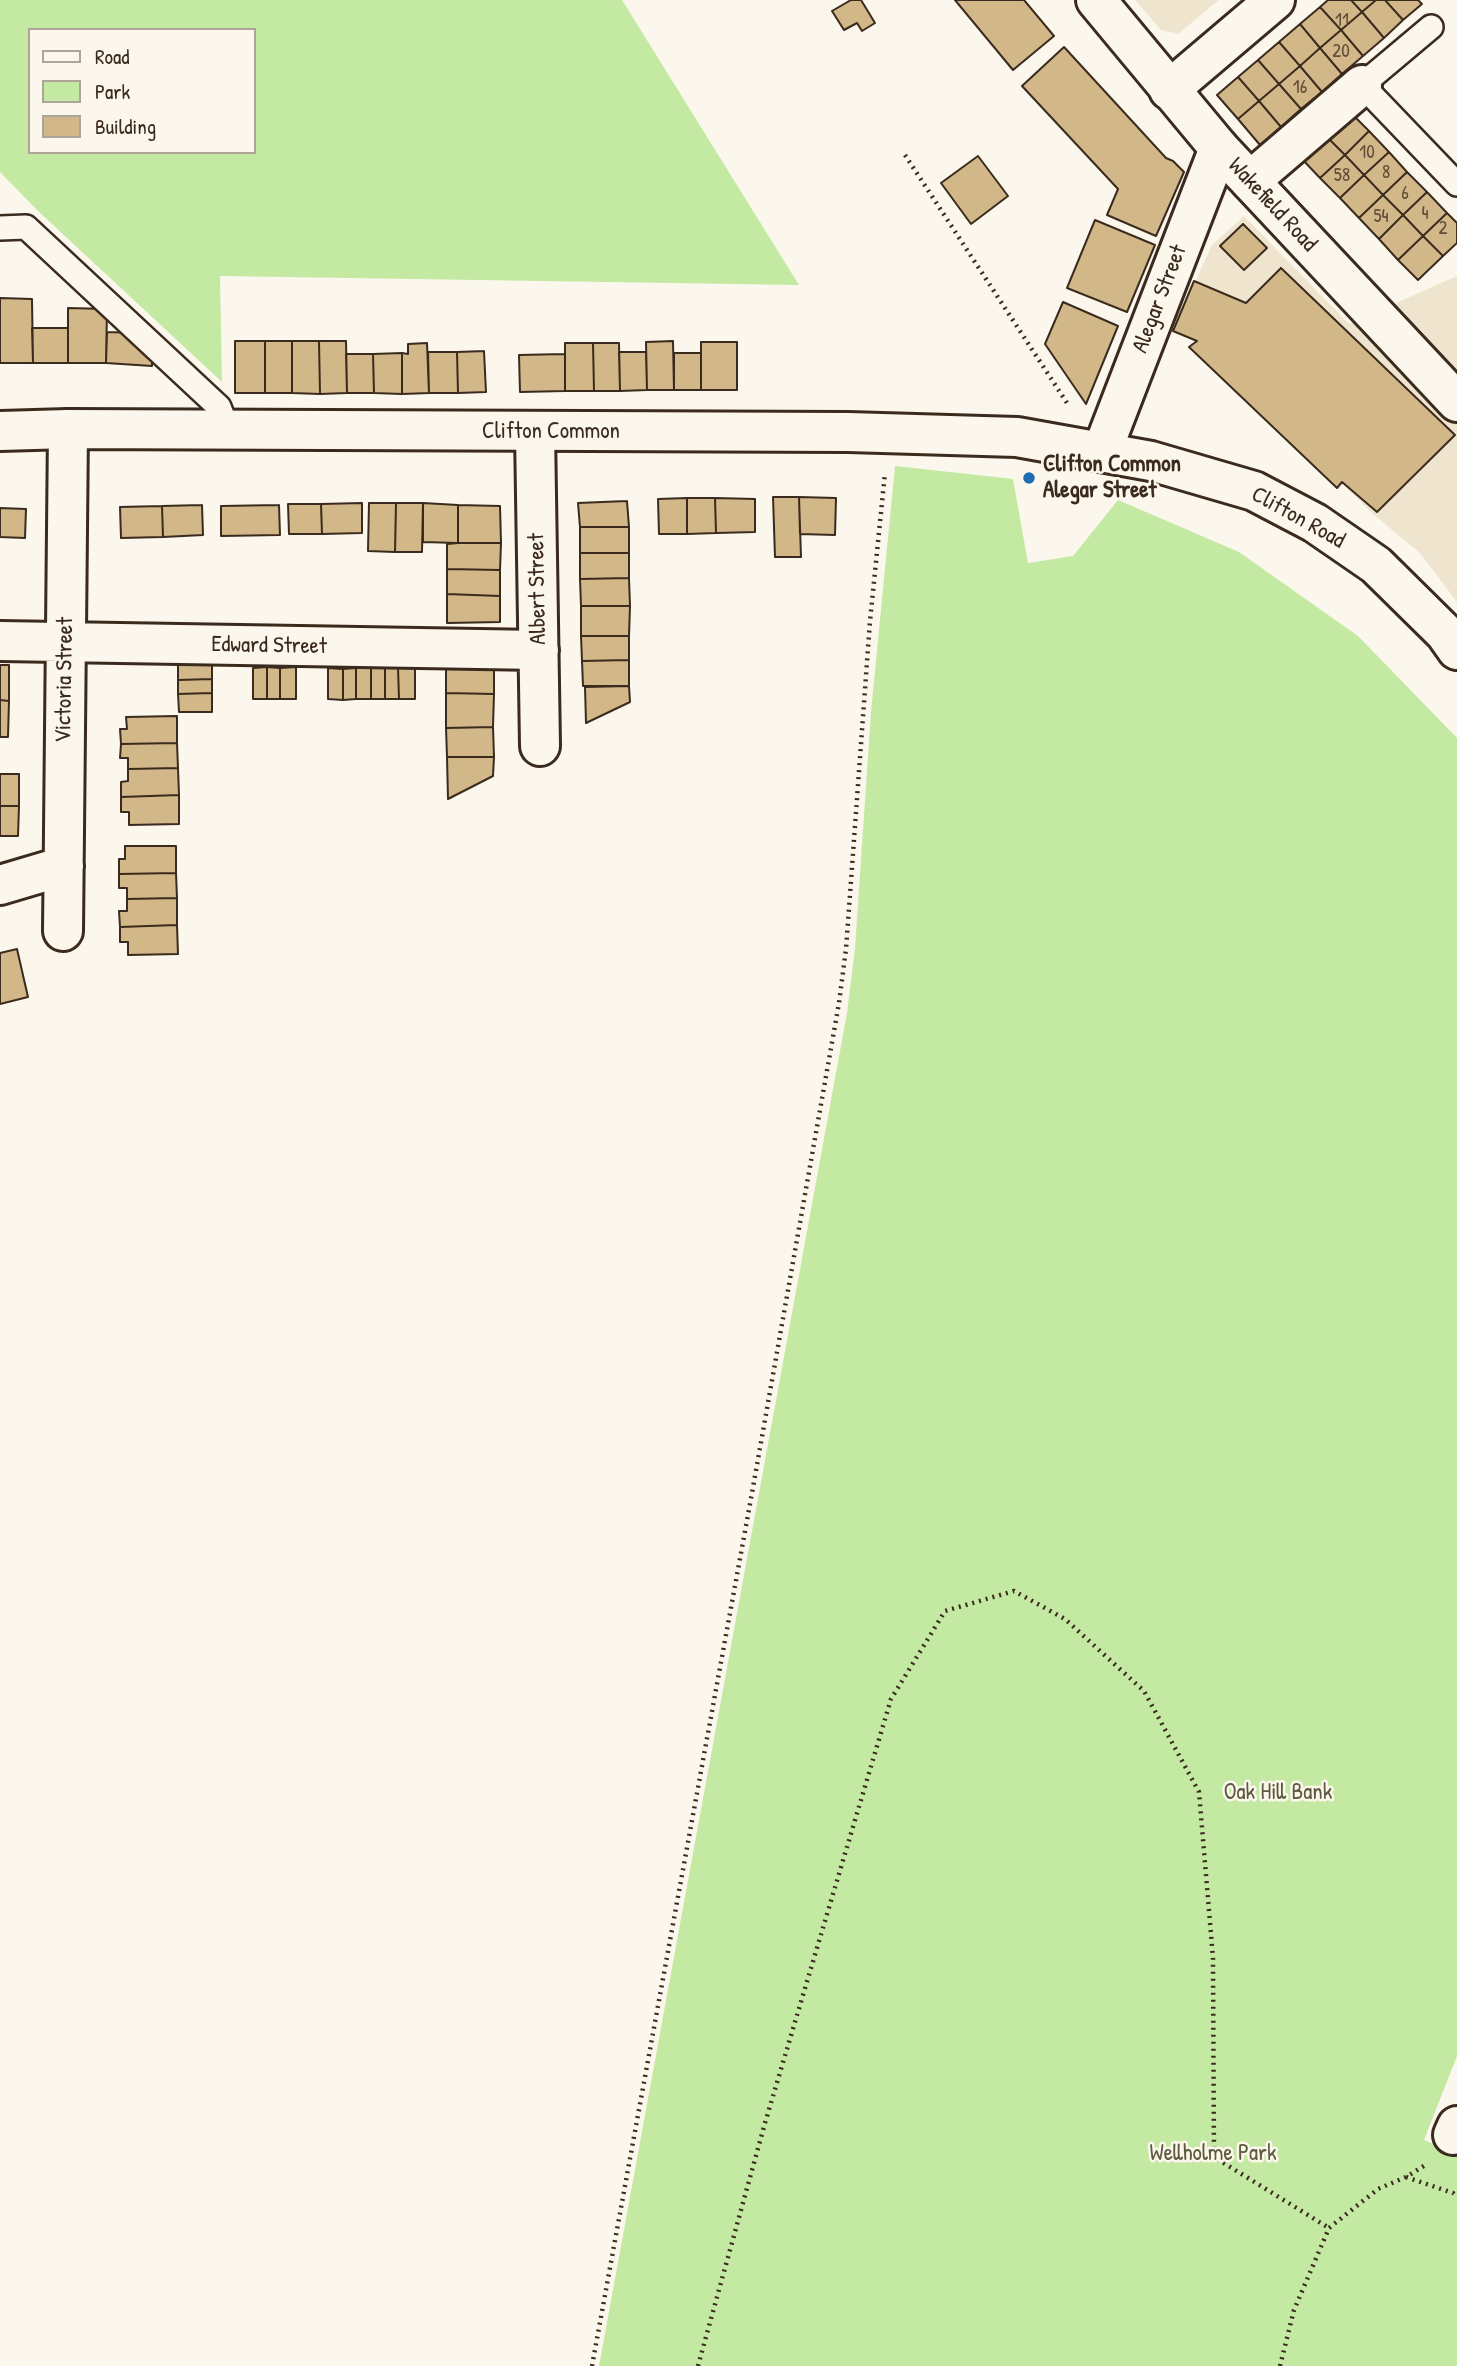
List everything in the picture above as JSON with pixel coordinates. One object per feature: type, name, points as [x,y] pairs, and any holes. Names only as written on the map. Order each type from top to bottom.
[{"type":"main road","name":"Wakefield Road","points":[[1096,0],[1219,148],[1457,402]]},
{"type":"main road","points":[[1169,90],[1275,0]]},
{"type":"main road","points":[[1250,181],[1362,85]]},
{"type":"main road","name":"Alegar Street","points":[[1102,451],[1219,148]]},
{"type":"main road","name":"Clifton Common","points":[[0,431],[68,429],[889,433],[1017,437],[1102,451]]},
{"type":"main road","name":"Victoria Street","points":[[63,931],[68,429]]},
{"type":"main road","name":"Albert Street","points":[[535,432],[540,746]]},
{"type":"main road","name":"Clifton Road","points":[[1102,451],[1151,461],[1254,491],[1315,523],[1376,565],[1445,633],[1457,650]]},
{"type":"main road","name":"Edward Street","points":[[0,641],[539,650]]},
{"type":"main road","points":[[0,885],[64,866]]},
{"type":"lane","points":[[1431,27],[1362,85],[1457,184]]},
{"type":"lane","points":[[0,228],[26,227],[219,407],[228,430]]},
{"type":"path","points":[[905,155],[1069,407],[1065,445]]},
{"type":"path","points":[[592,2366],[839,1003],[846,949],[870,621],[889,433]]},
{"type":"path","points":[[698,2366],[765,2123],[891,1699],[945,1611],[1014,1591],[1065,1619],[1144,1691],[1199,1792],[1213,1958],[1214,2157],[1329,2228]]},
{"type":"path","points":[[1280,2366],[1294,2310],[1329,2228],[1378,2189],[1406,2177],[1431,2161],[1455,2131]]},
{"type":"path","points":[[1406,2177],[1453,2193],[1457,2197]]},
{"type":"shaded area","points":[[1135,0],[1219,0],[1178,34],[1161,30]]},
{"type":"shaded area","points":[[1244,216],[1349,324],[1457,276],[1457,602],[1420,553],[1373,514],[1195,338],[1175,326],[1212,245]]},
{"type":"green space","points":[[0,0],[622,0],[799,285],[220,276],[222,382],[38,211],[0,172]]},
{"type":"green space","points":[[895,466],[1013,479],[1028,563],[1073,556],[1118,500],[1239,552],[1358,636],[1457,738],[1457,2056],[1424,2140],[1457,2154],[1457,2366],[599,2366],[847,1013],[855,948],[871,712]]},
{"type":"building","points":[[851,0],[861,0],[875,23],[862,31],[857,23],[844,30],[832,11]]},
{"type":"building","points":[[955,0],[1024,0],[1054,36],[1013,70]]},
{"type":"building","points":[[1328,0],[1351,0],[1362,12],[1341,30],[1320,7]]},
{"type":"building","points":[[1351,0],[1376,0],[1362,12]]},
{"type":"building","points":[[1376,0],[1385,0],[1403,20],[1384,38],[1362,12]]},
{"type":"building","points":[[1385,0],[1418,0],[1422,4],[1403,20]]},
{"type":"building","points":[[1320,7],[1341,30],[1320,48],[1300,24]]},
{"type":"building","points":[[1362,12],[1384,38],[1363,56],[1341,30]]},
{"type":"building","points":[[1300,24],[1320,48],[1300,66],[1279,42]]},
{"type":"building","points":[[1341,30],[1363,56],[1342,74],[1320,48]]},
{"type":"building","points":[[1279,42],[1300,66],[1279,84],[1258,60]]},
{"type":"building","points":[[1064,47],[1166,158],[1184,172],[1156,236],[1107,215],[1118,189],[1022,86]]},
{"type":"building","points":[[1320,48],[1342,74],[1322,92],[1300,66]]},
{"type":"building","points":[[1258,60],[1279,84],[1259,101],[1238,77]]},
{"type":"building","points":[[1300,66],[1322,92],[1301,109],[1279,84]]},
{"type":"building","points":[[1238,77],[1259,101],[1238,119],[1217,95]]},
{"type":"building","points":[[1279,84],[1301,109],[1281,127],[1259,101]]},
{"type":"building","points":[[1259,101],[1281,127],[1260,145],[1238,119]]},
{"type":"building","points":[[1349,111],[1369,131],[1345,155],[1325,135]]},
{"type":"building","points":[[1369,131],[1389,152],[1364,175],[1345,155]]},
{"type":"building","points":[[1325,135],[1345,155],[1320,178],[1301,158]]},
{"type":"building","points":[[1389,152],[1407,172],[1383,195],[1364,175]]},
{"type":"building","points":[[1345,155],[1364,175],[1340,198],[1320,178]]},
{"type":"building","points":[[978,156],[1008,196],[971,224],[941,183]]},
{"type":"building","points":[[1407,172],[1427,192],[1403,215],[1383,195]]},
{"type":"building","points":[[1364,175],[1383,195],[1359,218],[1340,198]]},
{"type":"building","points":[[1427,192],[1447,213],[1423,236],[1403,215]]},
{"type":"building","points":[[1383,195],[1403,215],[1379,239],[1359,218]]},
{"type":"building","points":[[1447,213],[1457,223],[1457,243],[1443,256],[1423,236]]},
{"type":"building","points":[[1403,215],[1423,236],[1398,260],[1379,239]]},
{"type":"building","points":[[1095,220],[1155,245],[1127,312],[1067,288]]},
{"type":"building","points":[[1243,224],[1267,248],[1244,270],[1220,246]]},
{"type":"building","points":[[1423,236],[1443,256],[1418,280],[1398,260]]},
{"type":"building","points":[[1281,268],[1455,435],[1377,512],[1342,482],[1337,488],[1189,347],[1197,341],[1173,331],[1194,281],[1246,303]]},
{"type":"building","points":[[0,298],[32,299],[33,363],[0,363]]},
{"type":"building","points":[[1063,302],[1118,326],[1086,404],[1045,344]]},
{"type":"building","points":[[68,308],[107,309],[106,363],[68,363]]},
{"type":"building","points":[[32,328],[68,328],[68,363],[33,363]]},
{"type":"building","points":[[107,332],[135,333],[152,354],[152,366],[106,363]]},
{"type":"building","points":[[235,341],[265,341],[265,393],[235,393]]},
{"type":"building","points":[[265,341],[292,341],[292,393],[265,393]]},
{"type":"building","points":[[292,341],[319,341],[320,394],[292,393]]},
{"type":"building","points":[[319,341],[346,341],[347,393],[320,394]]},
{"type":"building","points":[[673,341],[674,390],[647,390],[646,342]]},
{"type":"building","points":[[701,342],[737,342],[737,390],[701,390]]},
{"type":"building","points":[[427,343],[429,393],[402,394],[402,353],[408,354],[408,344]]},
{"type":"building","points":[[565,343],[593,343],[594,391],[565,391]]},
{"type":"building","points":[[593,343],[619,343],[620,391],[594,391]]},
{"type":"building","points":[[484,351],[486,392],[458,393],[457,352]]},
{"type":"building","points":[[428,352],[457,352],[458,393],[429,393]]},
{"type":"building","points":[[619,352],[646,352],[647,390],[620,391]]},
{"type":"building","points":[[402,353],[402,394],[374,393],[373,354]]},
{"type":"building","points":[[674,353],[701,353],[701,390],[674,390]]},
{"type":"building","points":[[346,354],[373,354],[374,393],[347,393]]},
{"type":"building","points":[[565,354],[565,391],[520,392],[519,355]]},
{"type":"building","points":[[773,497],[799,497],[801,557],[775,557]]},
{"type":"building","points":[[799,497],[836,498],[835,535],[800,534]]},
{"type":"building","points":[[687,498],[687,534],[659,534],[658,499]]},
{"type":"building","points":[[687,498],[715,498],[716,533],[687,534]]},
{"type":"building","points":[[715,498],[755,499],[755,532],[716,533]]},
{"type":"building","points":[[627,501],[629,527],[580,527],[578,503]]},
{"type":"building","points":[[362,503],[362,533],[322,534],[321,504]]},
{"type":"building","points":[[369,503],[396,503],[395,552],[368,551]]},
{"type":"building","points":[[396,503],[423,503],[422,552],[395,552]]},
{"type":"building","points":[[423,503],[458,505],[458,543],[423,542]]},
{"type":"building","points":[[288,504],[321,504],[322,534],[289,534]]},
{"type":"building","points":[[202,505],[203,535],[163,537],[162,506]]},
{"type":"building","points":[[279,505],[280,535],[221,536],[221,506]]},
{"type":"building","points":[[458,505],[500,506],[501,543],[458,543]]},
{"type":"building","points":[[162,506],[163,537],[121,538],[120,507]]},
{"type":"building","points":[[0,508],[26,509],[25,538],[0,537]]},
{"type":"building","points":[[580,527],[629,527],[629,553],[580,553]]},
{"type":"building","points":[[501,543],[500,570],[447,569],[447,544]]},
{"type":"building","points":[[580,553],[629,553],[629,578],[580,579]]},
{"type":"building","points":[[447,569],[500,570],[500,596],[447,594]]},
{"type":"building","points":[[629,578],[630,606],[581,606],[580,579]]},
{"type":"building","points":[[447,594],[500,596],[500,622],[447,623]]},
{"type":"building","points":[[581,606],[630,606],[629,636],[581,636]]},
{"type":"building","points":[[581,636],[629,636],[629,660],[582,661]]},
{"type":"building","points":[[629,660],[629,686],[583,686],[582,661]]},
{"type":"building","points":[[446,661],[494,662],[494,694],[446,693]]},
{"type":"building","points":[[0,665],[9,665],[9,701],[0,700]]},
{"type":"building","points":[[178,665],[212,665],[212,679],[178,680]]},
{"type":"building","points":[[267,667],[280,668],[280,699],[267,699]]},
{"type":"building","points":[[267,667],[267,699],[253,699],[253,668]]},
{"type":"building","points":[[296,667],[296,699],[280,699],[280,668]]},
{"type":"building","points":[[328,668],[343,669],[343,700],[328,699]]},
{"type":"building","points":[[356,668],[356,699],[343,700],[343,669]]},
{"type":"building","points":[[356,668],[371,668],[371,699],[356,699]]},
{"type":"building","points":[[371,668],[385,668],[385,699],[371,699]]},
{"type":"building","points":[[385,668],[398,668],[399,699],[385,699]]},
{"type":"building","points":[[398,668],[415,668],[415,699],[399,699]]},
{"type":"building","points":[[212,679],[212,693],[178,694],[178,680]]},
{"type":"building","points":[[629,686],[630,702],[586,723],[585,687]]},
{"type":"building","points":[[212,693],[212,712],[179,712],[178,694]]},
{"type":"building","points":[[446,693],[494,694],[493,727],[446,728]]},
{"type":"building","points":[[0,700],[9,701],[8,737],[0,737]]},
{"type":"building","points":[[177,716],[177,743],[121,744],[120,729],[127,729],[126,717]]},
{"type":"building","points":[[493,727],[494,757],[447,757],[446,728]]},
{"type":"building","points":[[177,743],[178,768],[128,769],[128,758],[120,758],[121,744]]},
{"type":"building","points":[[447,757],[494,757],[493,776],[448,799]]},
{"type":"building","points":[[178,768],[179,795],[121,797],[121,782],[128,781],[128,769]]},
{"type":"building","points":[[0,774],[19,774],[19,806],[0,806]]},
{"type":"building","points":[[179,795],[179,824],[129,825],[129,812],[121,812],[121,797]]},
{"type":"building","points":[[0,806],[19,806],[18,836],[0,836]]},
{"type":"building","points":[[125,846],[176,846],[176,873],[119,874],[119,859],[125,859]]},
{"type":"building","points":[[176,873],[177,898],[127,899],[127,888],[119,888],[119,874]]},
{"type":"building","points":[[177,898],[177,925],[120,927],[119,911],[127,911],[127,899]]},
{"type":"building","points":[[177,925],[178,954],[128,955],[128,942],[120,942],[120,927]]},
{"type":"building","points":[[17,949],[28,997],[0,1004],[0,953]]},
{"type":"place","name":"Clifton Common Alegar Street","points":[[1029,478]]},
{"type":"park label","name":"Oak Hill Bank","points":[[1278,1793]]},
{"type":"park label","name":"Wellholme Park","points":[[1213,2154]]}]
